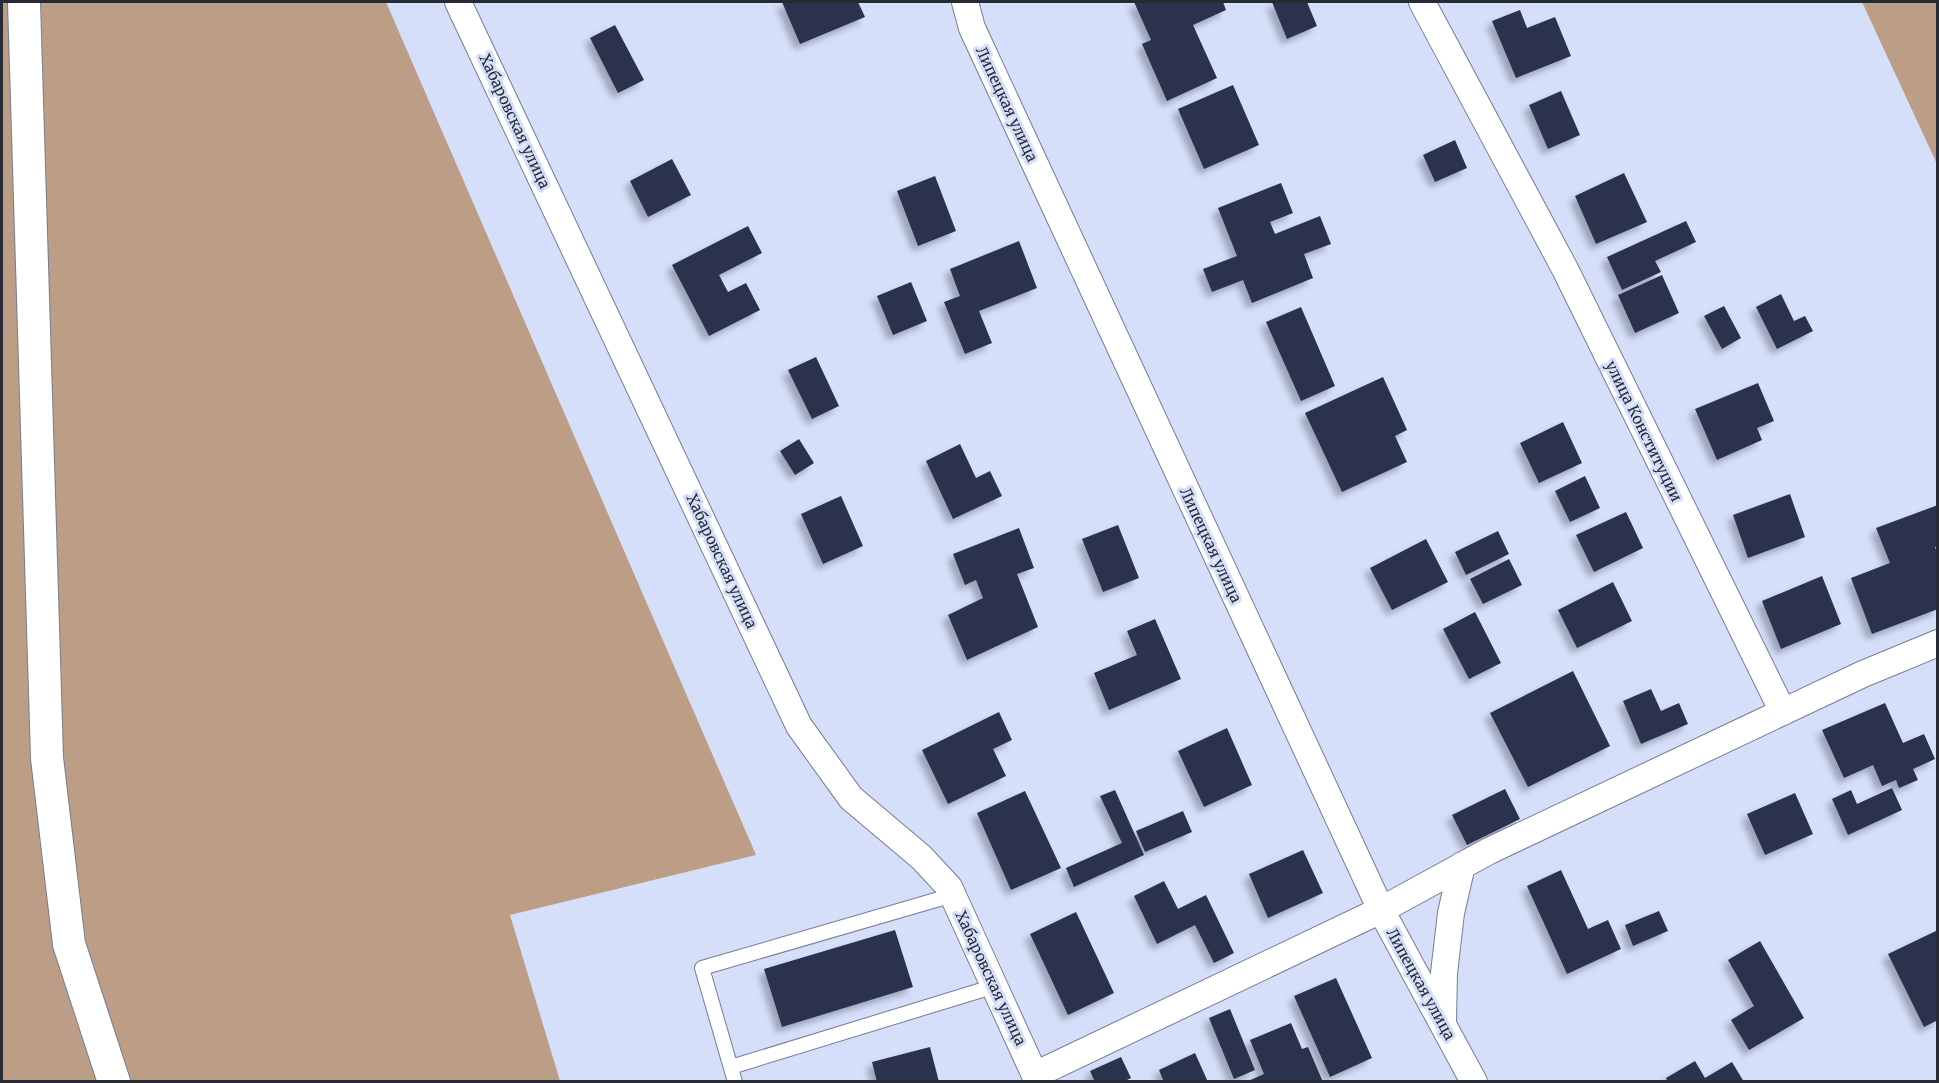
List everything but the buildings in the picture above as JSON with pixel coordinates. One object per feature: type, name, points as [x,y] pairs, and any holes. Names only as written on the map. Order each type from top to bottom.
[{"type":"street","points":[[24,2],[47,758],[69,944],[114,1082]]},
{"type":"street","name":"Хабаровская улица","points":[[458,2],[799,726],[851,798],[921,857],[950,887],[1036,1078]]},
{"type":"street","name":"Липецкая улица","points":[[965,2],[972,28],[1380,910],[1474,1082]]},
{"type":"street","name":"улица Конституции","points":[[1422,2],[1565,269],[1783,712]]},
{"type":"street","points":[[1036,1078],[1380,910],[1489,851],[1863,674],[1938,643]]},
{"type":"street","points":[[1443,1025],[1444,973],[1450,923],[1462,865]]},
{"type":"lane","points":[[735,1082],[702,968],[952,895]]},
{"type":"lane","points":[[731,1067],[995,986]]},
{"type":"shaded area","points":[[2,2],[386,2],[756,855],[510,915],[560,1081],[2,1082]]},
{"type":"shaded area","points":[[1862,2],[1937,2],[1937,164]]}]
